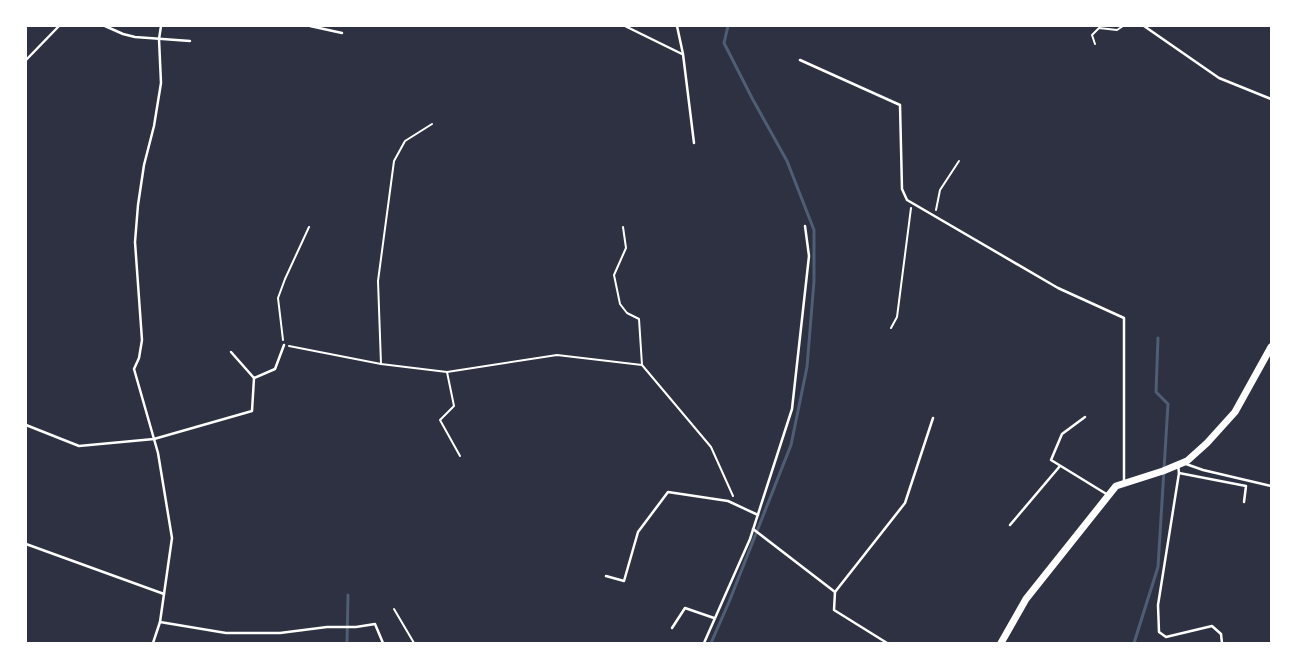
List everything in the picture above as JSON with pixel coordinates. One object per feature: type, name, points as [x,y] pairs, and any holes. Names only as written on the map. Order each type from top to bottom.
[{"type":"street","points":[[1000,643],[1026,599],[1116,486],[1163,471],[1187,461],[1207,444],[1234,412],[1271,347]]},
{"type":"lane","points":[[26,60],[59,26]]},
{"type":"lane","points":[[104,26],[123,34],[136,37],[190,41]]},
{"type":"lane","points":[[153,643],[160,622],[172,538],[158,453],[134,369],[142,340],[135,242],[138,205],[144,165],[154,126],[161,83],[161,26]]},
{"type":"lane","points":[[310,26],[342,33]]},
{"type":"lane","points":[[625,26],[683,54]]},
{"type":"lane","points":[[677,26],[683,54],[694,143]]},
{"type":"lane","points":[[1144,26],[1219,78],[1271,99]]},
{"type":"lane","points":[[800,60],[900,105],[902,189],[907,200],[1058,288],[1124,318],[1124,484]]},
{"type":"lane","points":[[704,643],[753,529],[792,409],[809,256],[805,226]]},
{"type":"lane","points":[[254,378],[275,369],[284,345]]},
{"type":"lane","points":[[26,425],[79,446],[154,439],[252,411],[254,378],[231,352]]},
{"type":"lane","points":[[1085,417],[1062,434],[1051,460],[1108,496]]},
{"type":"lane","points":[[887,643],[834,610],[835,592],[905,502],[933,418]]},
{"type":"lane","points":[[1222,643],[1221,634],[1212,626],[1166,637],[1159,632],[1158,605],[1179,473],[1177,465],[1271,486]]},
{"type":"lane","points":[[1010,525],[1060,466]]},
{"type":"lane","points":[[1179,473],[1246,486],[1244,502]]},
{"type":"lane","points":[[606,576],[624,581],[638,532],[668,492],[728,501],[758,515]]},
{"type":"lane","points":[[753,529],[835,592]]},
{"type":"lane","points":[[26,544],[164,594]]},
{"type":"lane","points":[[672,628],[685,608],[714,618]]},
{"type":"lane","points":[[160,622],[226,633],[280,633],[326,627],[356,627],[376,624],[383,643]]},
{"type":"path","points":[[1095,44],[1092,35],[1099,28],[1117,30],[1123,26]]},
{"type":"path","points":[[381,364],[378,281],[394,161],[405,141],[432,124]]},
{"type":"path","points":[[935,217],[940,190],[958,161]]},
{"type":"path","points":[[891,328],[898,317],[912,203]]},
{"type":"path","points":[[309,227],[278,298],[284,345],[381,364],[447,372],[557,355],[642,365]]},
{"type":"path","points":[[623,227],[626,248],[614,276],[620,304],[627,313],[640,319],[642,365],[711,447],[736,505]]},
{"type":"path","points":[[447,372],[454,406],[440,420],[460,456]]},
{"type":"path","points":[[394,609],[414,643]]},
{"type":"waterway","points":[[711,643],[729,602],[791,445],[807,367],[814,281],[814,230],[787,161],[752,98],[724,43],[728,26]]},
{"type":"waterway","points":[[1134,643],[1158,567],[1168,404],[1156,392],[1158,338]]},
{"type":"waterway","points":[[347,643],[348,595]]}]
